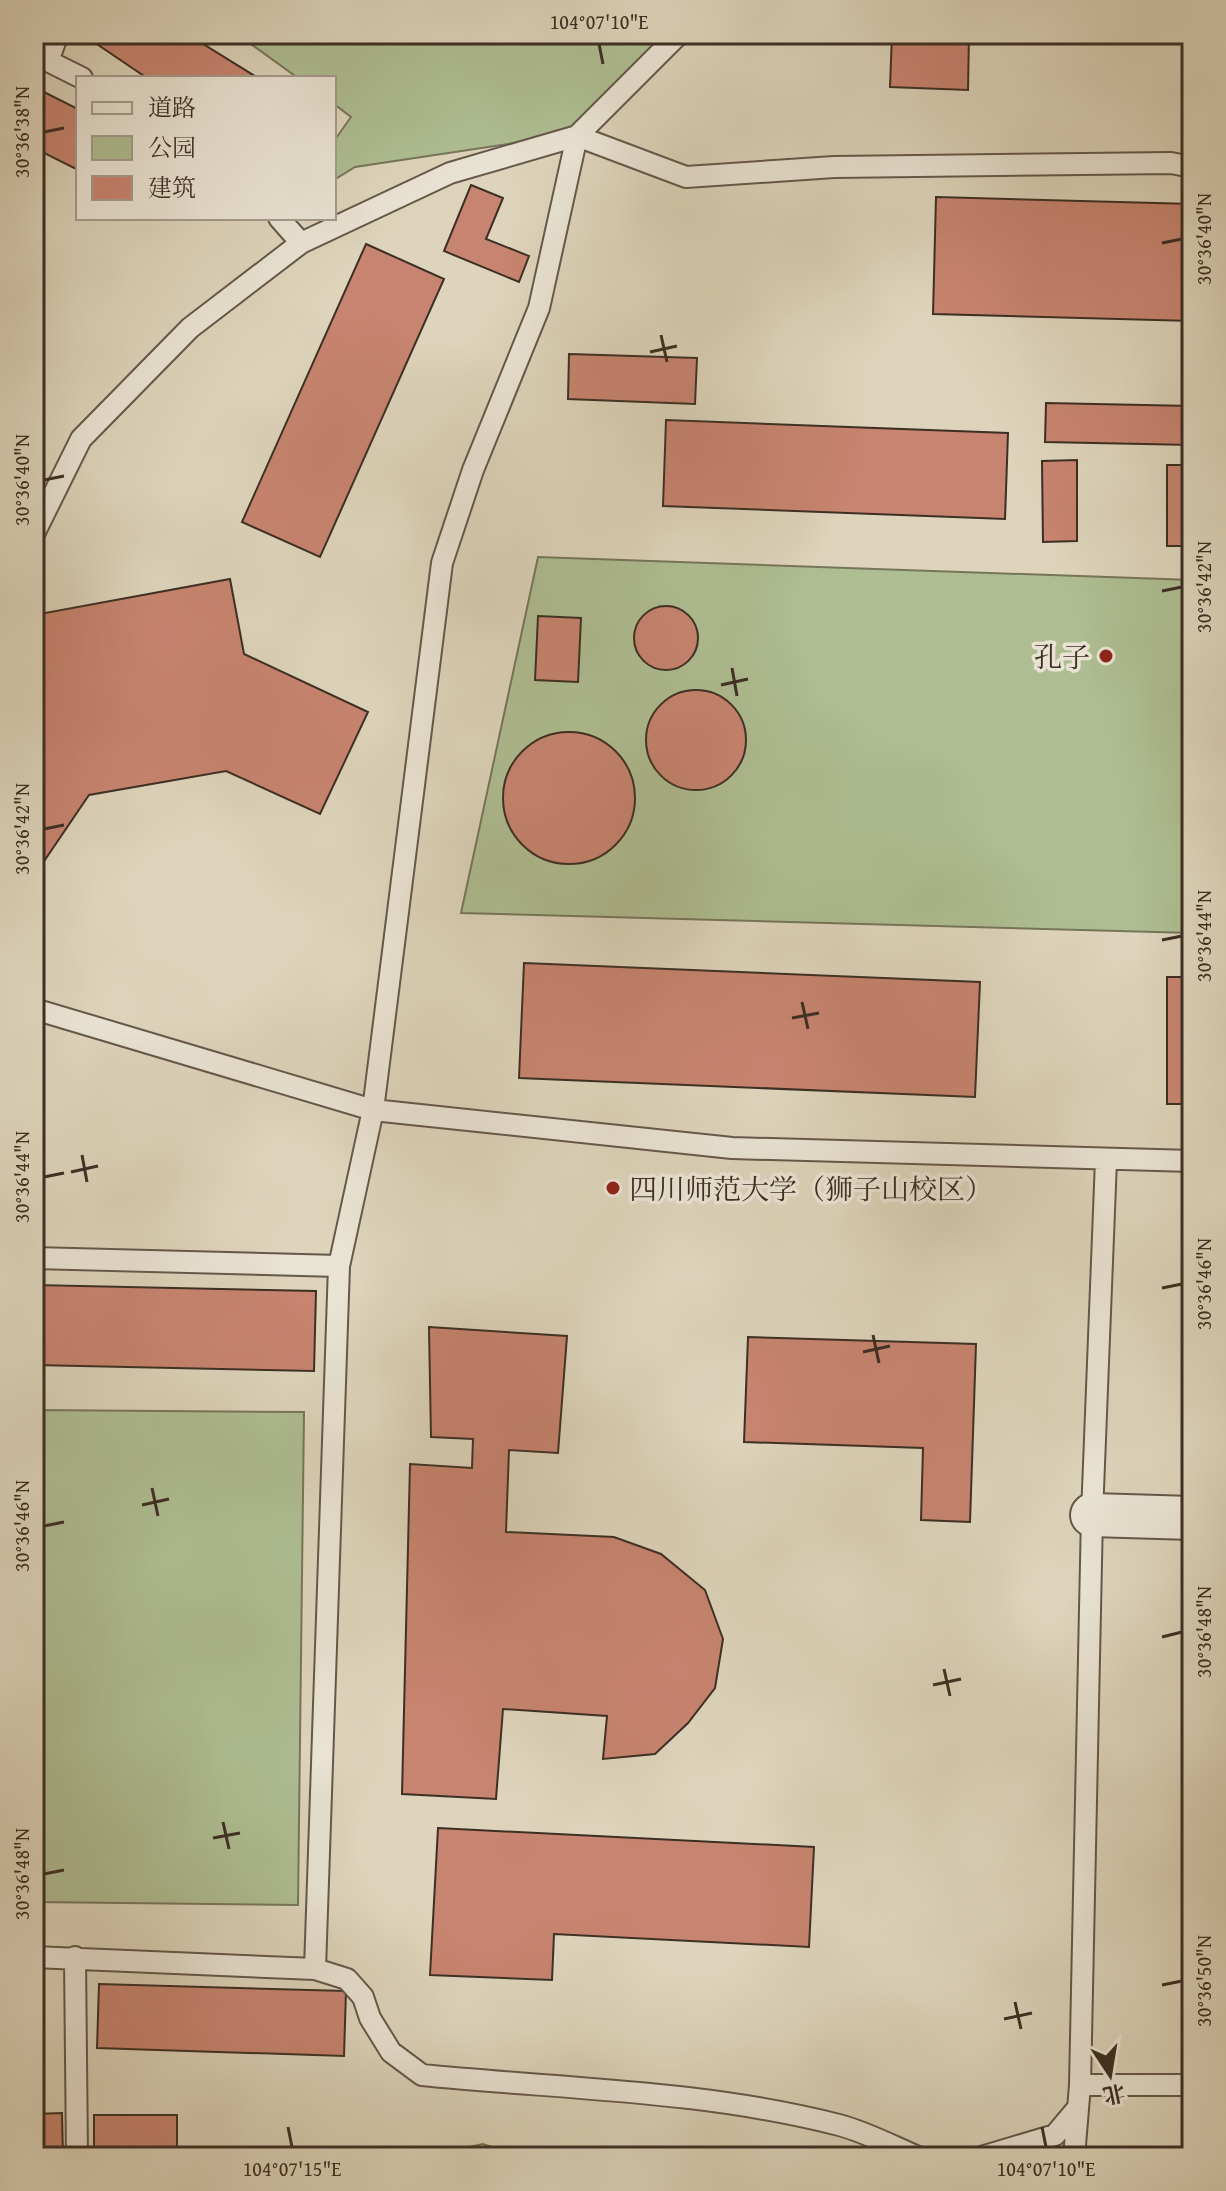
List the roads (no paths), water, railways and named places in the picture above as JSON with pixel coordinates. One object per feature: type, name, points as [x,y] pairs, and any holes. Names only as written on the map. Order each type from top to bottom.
[{"type":"street","points":[[1092,1515],[1192,1518]]},
{"type":"lane","points":[[58,34],[41,58],[78,76]]},
{"type":"lane","points":[[34,534],[81,439],[190,328],[301,243],[450,173],[577,136],[679,34]]},
{"type":"lane","points":[[577,136],[686,177],[834,167],[1021,163],[1171,163],[1192,167]]},
{"type":"lane","points":[[315,1969],[339,1266],[373,1110],[442,563],[473,470],[539,308],[577,136]]},
{"type":"lane","points":[[281,220],[301,243]]},
{"type":"lane","points":[[34,1009],[373,1110],[732,1148],[1192,1161]]},
{"type":"lane","points":[[1074,2157],[1080,2085],[1092,1515],[1106,1160]]},
{"type":"lane","points":[[34,1258],[339,1266]]},
{"type":"lane","points":[[34,1957],[315,1969],[347,1979],[363,1997],[370,2018],[391,2052],[422,2075],[668,2095],[751,2108],[841,2125],[918,2157]]},
{"type":"lane","points":[[75,1957],[77,2157]]},
{"type":"lane","points":[[1080,2085],[1192,2085]]},
{"type":"lane","points":[[981,2157],[1055,2135],[1076,2110]]},
{"type":"place","name":"孔子","points":[[1106,656]]},
{"type":"place","name":"四川师范大学（狮子山校区）","points":[[613,1188]]}]
